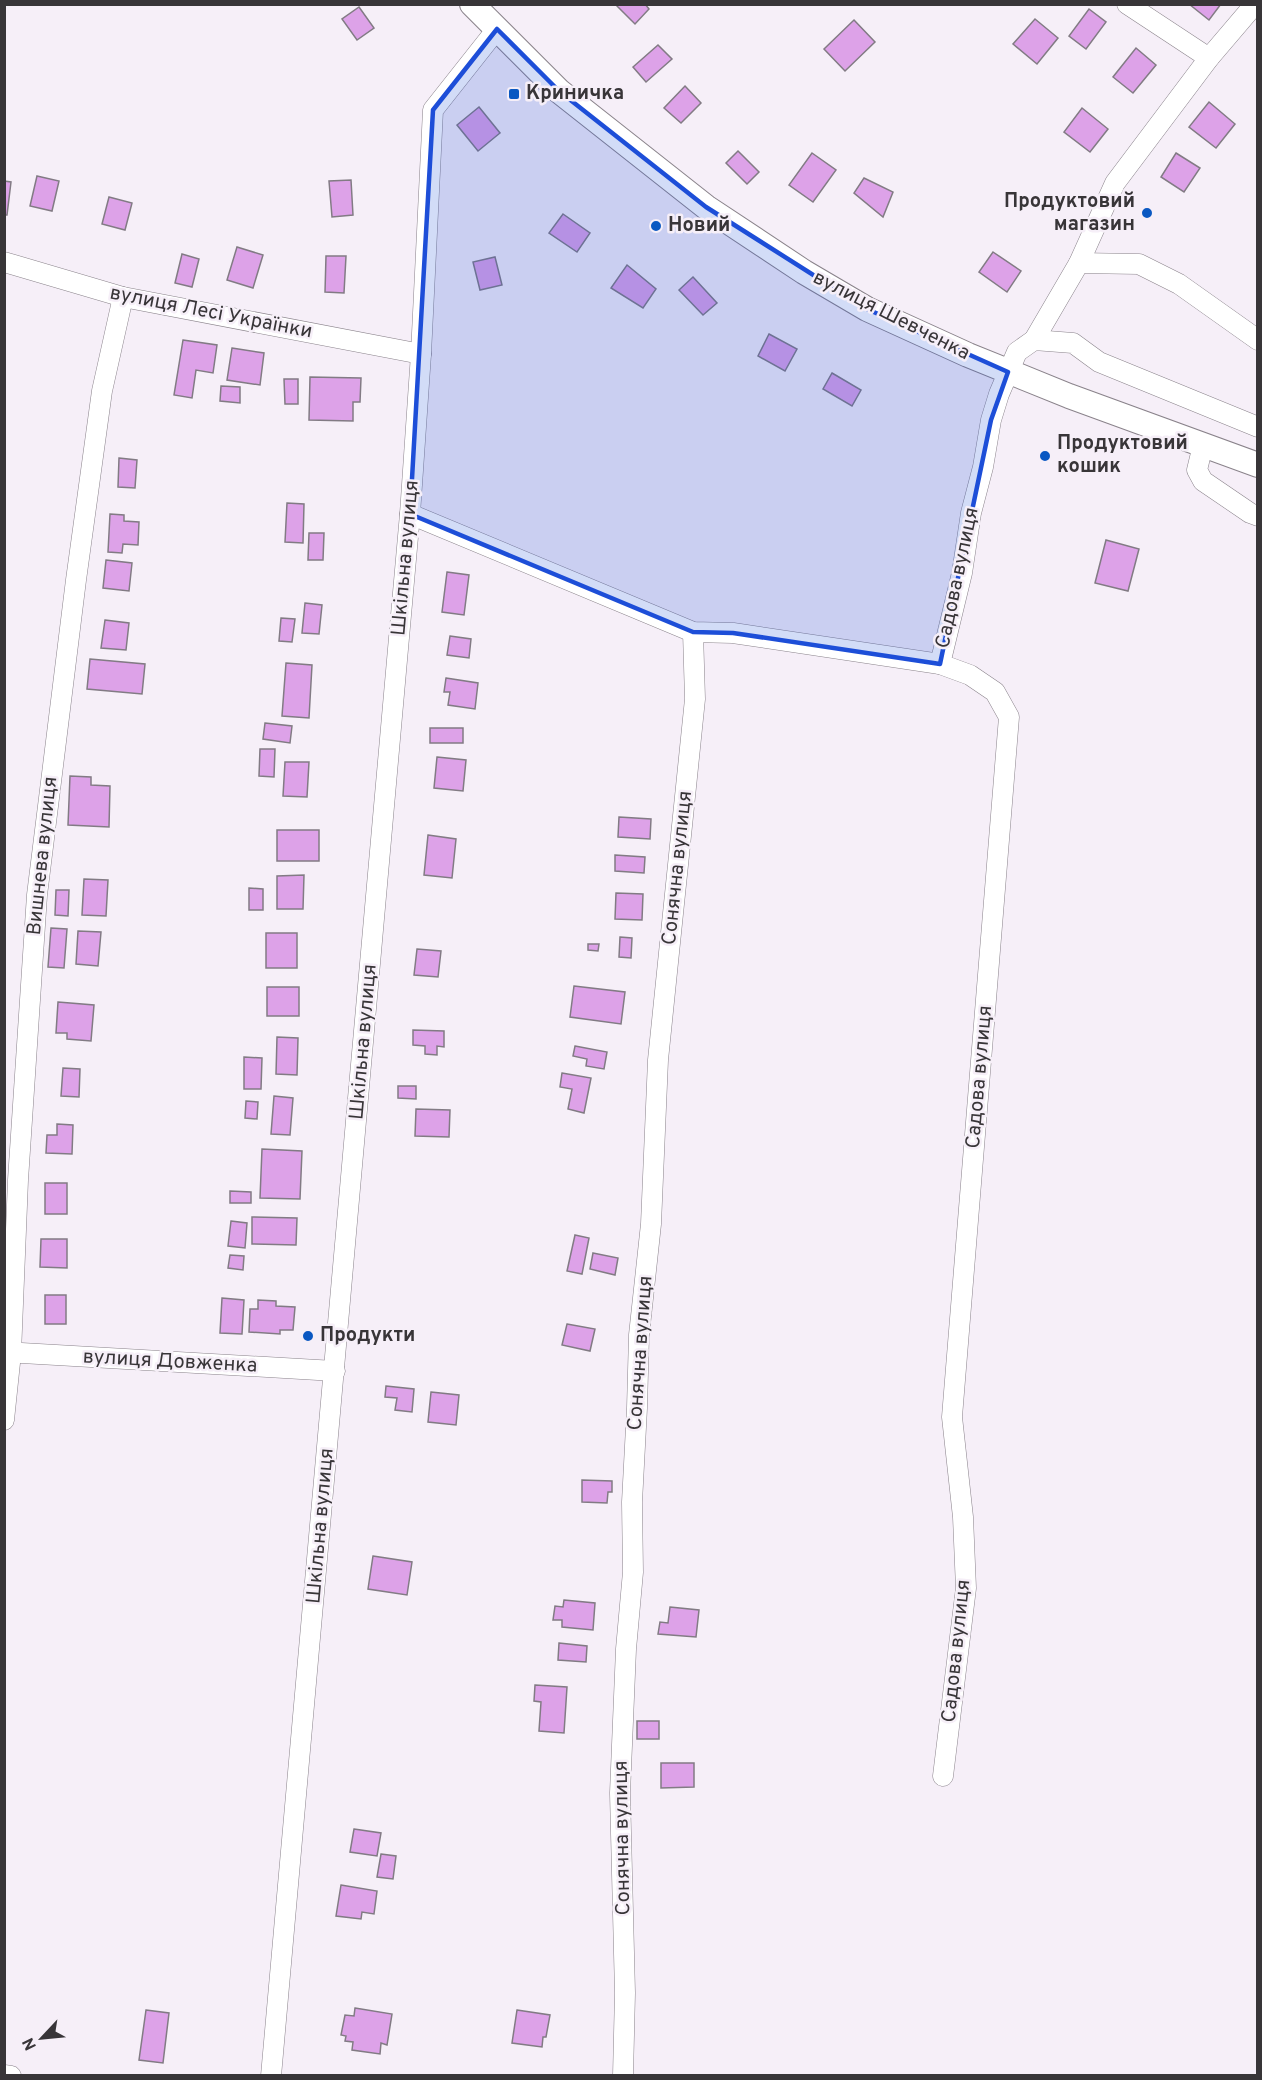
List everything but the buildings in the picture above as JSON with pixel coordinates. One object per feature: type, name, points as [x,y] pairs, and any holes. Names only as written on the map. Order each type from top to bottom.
[{"type":"main road","name":"вулиця Шевченка","points":[[472,4],[559,91],[706,207],[804,272],[867,309],[1008,372],[1257,465]]},
{"type":"street","points":[[1127,4],[1209,58]]},
{"type":"street","name":"Садова вулиця","points":[[943,1776],[966,1588],[963,1517],[952,1417],[1009,717],[995,692],[970,675],[940,664],[962,573],[991,420],[1017,352],[1034,340],[1079,263],[1115,183],[1209,58],[1256,4]]},
{"type":"street","name":"Шкільна вулиця","points":[[271,2076],[410,514],[421,354],[433,110],[497,29]]},
{"type":"street","name":"вулиця Лесі Українки","points":[[4,262],[123,297],[421,354]]},
{"type":"street","points":[[1079,263],[1139,264],[1179,284],[1257,340]]},
{"type":"street","name":"Вишнева вулиця","points":[[4,1420],[37,895],[74,591],[102,391],[123,297]]},
{"type":"street","points":[[1034,340],[1073,343],[1099,362],[1257,428]]},
{"type":"street","points":[[1203,445],[1197,470],[1203,481],[1257,516]]},
{"type":"street","points":[[410,514],[693,632],[733,633],[940,664]]},
{"type":"street","name":"Сонячна вулиця","points":[[623,2076],[625,1993],[620,1793],[626,1649],[633,1572],[632,1502],[639,1335],[651,1224],[658,1060],[695,699],[693,632]]},
{"type":"street","name":"вулиця Довженка","points":[[8,1352],[335,1371]]},
{"type":"street","points":[[4,2074],[11,2076]]},
{"type":"highlighted area","points":[[497,29],[559,91],[706,207],[867,309],[1008,372],[991,420],[940,664],[733,633],[693,632],[410,514],[433,110]]},
{"type":"place","name":"Криничка","points":[[514,94]]},
{"type":"place","name":"Продуктовий магазин","points":[[1147,213]]},
{"type":"place","name":"Новий","points":[[656,226]]},
{"type":"place","name":"Продуктовий кошик","points":[[1045,456]]},
{"type":"place","name":"Продукти","points":[[308,1336]]}]
